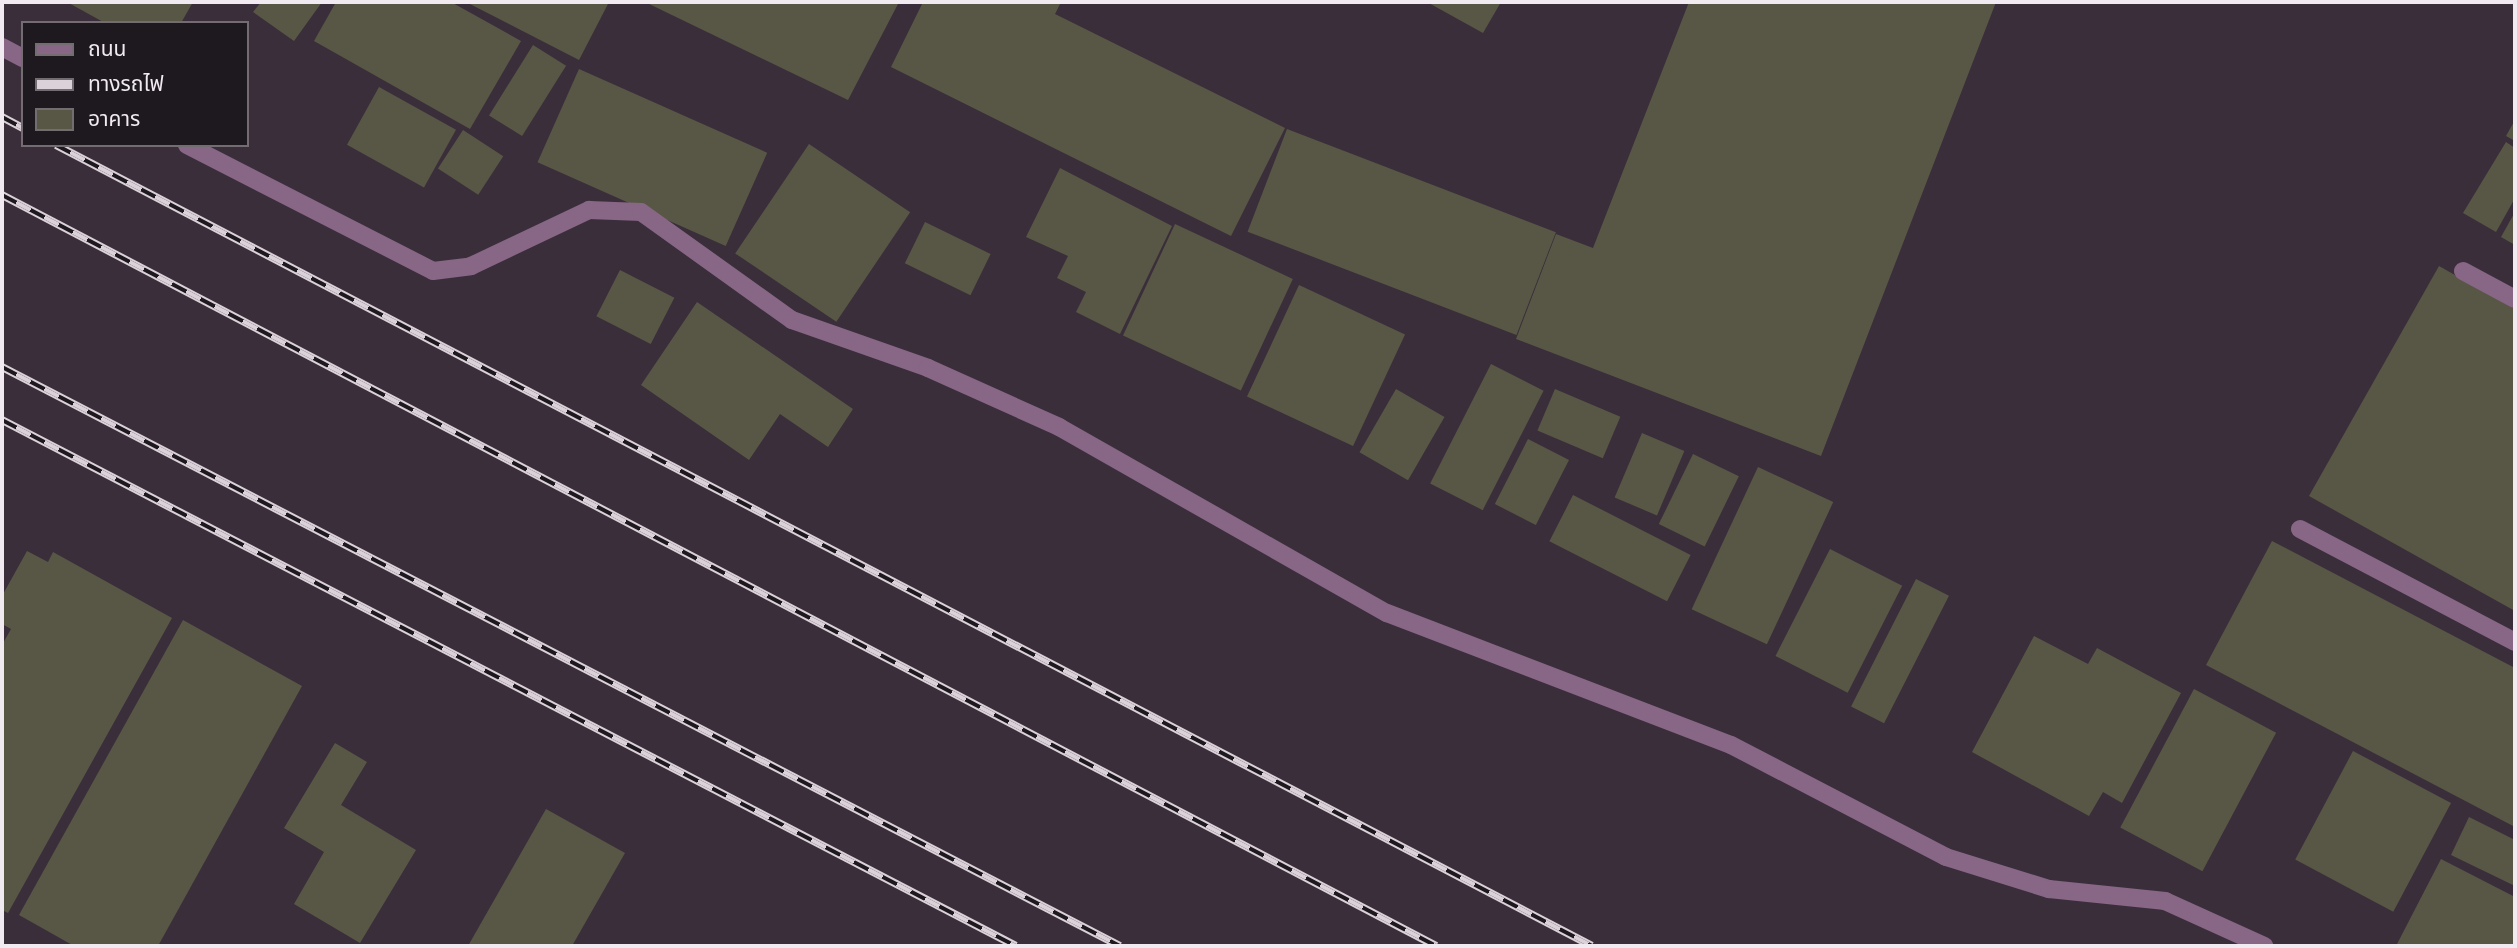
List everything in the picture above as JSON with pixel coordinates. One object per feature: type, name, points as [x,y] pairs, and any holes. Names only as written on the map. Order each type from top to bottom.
[{"type":"street","points":[[2,47],[21,57]]},
{"type":"street","points":[[191,147],[433,271],[471,266],[589,211],[641,212],[792,320],[928,368],[1059,427],[1387,613],[1731,745],[1946,857],[2049,889],[2165,901],[2264,946]]},
{"type":"street","points":[[2463,271],[2515,299]]},
{"type":"street","points":[[2300,528],[2515,642]]},
{"type":"building","points":[[67,2],[193,2],[182,21],[101,21]]},
{"type":"building","points":[[261,2],[322,2],[294,41],[253,12]]},
{"type":"building","points":[[336,2],[451,2],[521,41],[470,129],[314,41]]},
{"type":"building","points":[[466,2],[609,2],[579,60]]},
{"type":"building","points":[[645,2],[899,2],[848,100]]},
{"type":"building","points":[[923,2],[1061,2],[1055,14],[1285,128],[1231,236],[891,67]]},
{"type":"building","points":[[1427,2],[1501,2],[1483,33]]},
{"type":"building","points":[[1689,2],[1996,2],[1821,456],[1516,339],[1556,234],[1593,248]]},
{"type":"building","points":[[533,45],[566,66],[522,136],[489,115]]},
{"type":"building","points":[[579,69],[767,153],[726,246],[538,162]]},
{"type":"building","points":[[379,87],[456,130],[424,187],[347,145]]},
{"type":"building","points":[[2515,120],[2515,141],[2506,136]]},
{"type":"building","points":[[1287,129],[1556,232],[1516,335],[1248,232]]},
{"type":"building","points":[[463,130],[503,156],[478,195],[438,169]]},
{"type":"building","points":[[2506,142],[2515,148],[2515,198],[2496,232],[2463,213]]},
{"type":"building","points":[[809,144],[910,212],[836,322],[735,253]]},
{"type":"building","points":[[1060,168],[1172,226],[1120,334],[1076,312],[1086,292],[1057,278],[1068,256],[1026,237]]},
{"type":"building","points":[[2515,212],[2515,245],[2501,237]]},
{"type":"building","points":[[925,222],[991,254],[970,295],[905,263]]},
{"type":"building","points":[[1175,224],[1293,279],[1241,390],[1123,335]]},
{"type":"building","points":[[2439,266],[2515,309],[2515,611],[2309,496]]},
{"type":"building","points":[[620,270],[674,298],[651,344],[596,316]]},
{"type":"building","points":[[1299,285],[1405,334],[1353,446],[1247,396]]},
{"type":"building","points":[[697,302],[853,409],[828,447],[780,414],[749,460],[641,385]]},
{"type":"building","points":[[1491,364],[1544,391],[1483,510],[1430,483]]},
{"type":"building","points":[[1396,389],[1444,417],[1408,480],[1360,452]]},
{"type":"building","points":[[1555,389],[1620,417],[1603,458],[1537,430]]},
{"type":"building","points":[[1642,433],[1684,451],[1657,515],[1615,497]]},
{"type":"building","points":[[1528,439],[1569,460],[1536,525],[1495,504]]},
{"type":"building","points":[[1693,454],[1739,476],[1705,546],[1659,524]]},
{"type":"building","points":[[1758,467],[1833,502],[1767,644],[1692,609]]},
{"type":"building","points":[[1573,495],[1691,555],[1667,601],[1549,541]]},
{"type":"building","points":[[2272,541],[2515,668],[2515,827],[2206,665]]},
{"type":"building","points":[[1830,549],[1902,586],[1848,693],[1776,656]]},
{"type":"building","points":[[27,551],[48,562],[53,552],[172,618],[8,913],[2,910],[2,645],[11,629],[2,624],[2,596]]},
{"type":"building","points":[[1916,579],[1949,596],[1884,723],[1851,706]]},
{"type":"building","points":[[183,620],[302,686],[158,946],[74,946],[19,915]]},
{"type":"building","points":[[2034,636],[2088,664],[2097,648],[2181,693],[2122,803],[2103,792],[2089,816],[1972,752]]},
{"type":"building","points":[[2194,689],[2276,733],[2202,871],[2120,828]]},
{"type":"building","points":[[335,743],[367,762],[341,805],[416,850],[360,943],[294,904],[324,852],[284,828]]},
{"type":"building","points":[[2353,751],[2451,803],[2393,912],[2295,860]]},
{"type":"building","points":[[546,809],[625,853],[572,946],[468,946]]},
{"type":"building","points":[[2469,817],[2515,840],[2515,886],[2451,855]]},
{"type":"building","points":[[2441,859],[2515,897],[2515,946],[2396,946]]},
{"type":"railway","points":[[2,117],[21,127]]},
{"type":"railway","points":[[60,147],[1592,946]]},
{"type":"railway","points":[[2,195],[1436,946]]},
{"type":"railway","points":[[2,367],[1120,946]]},
{"type":"railway","points":[[2,420],[1016,946]]}]
